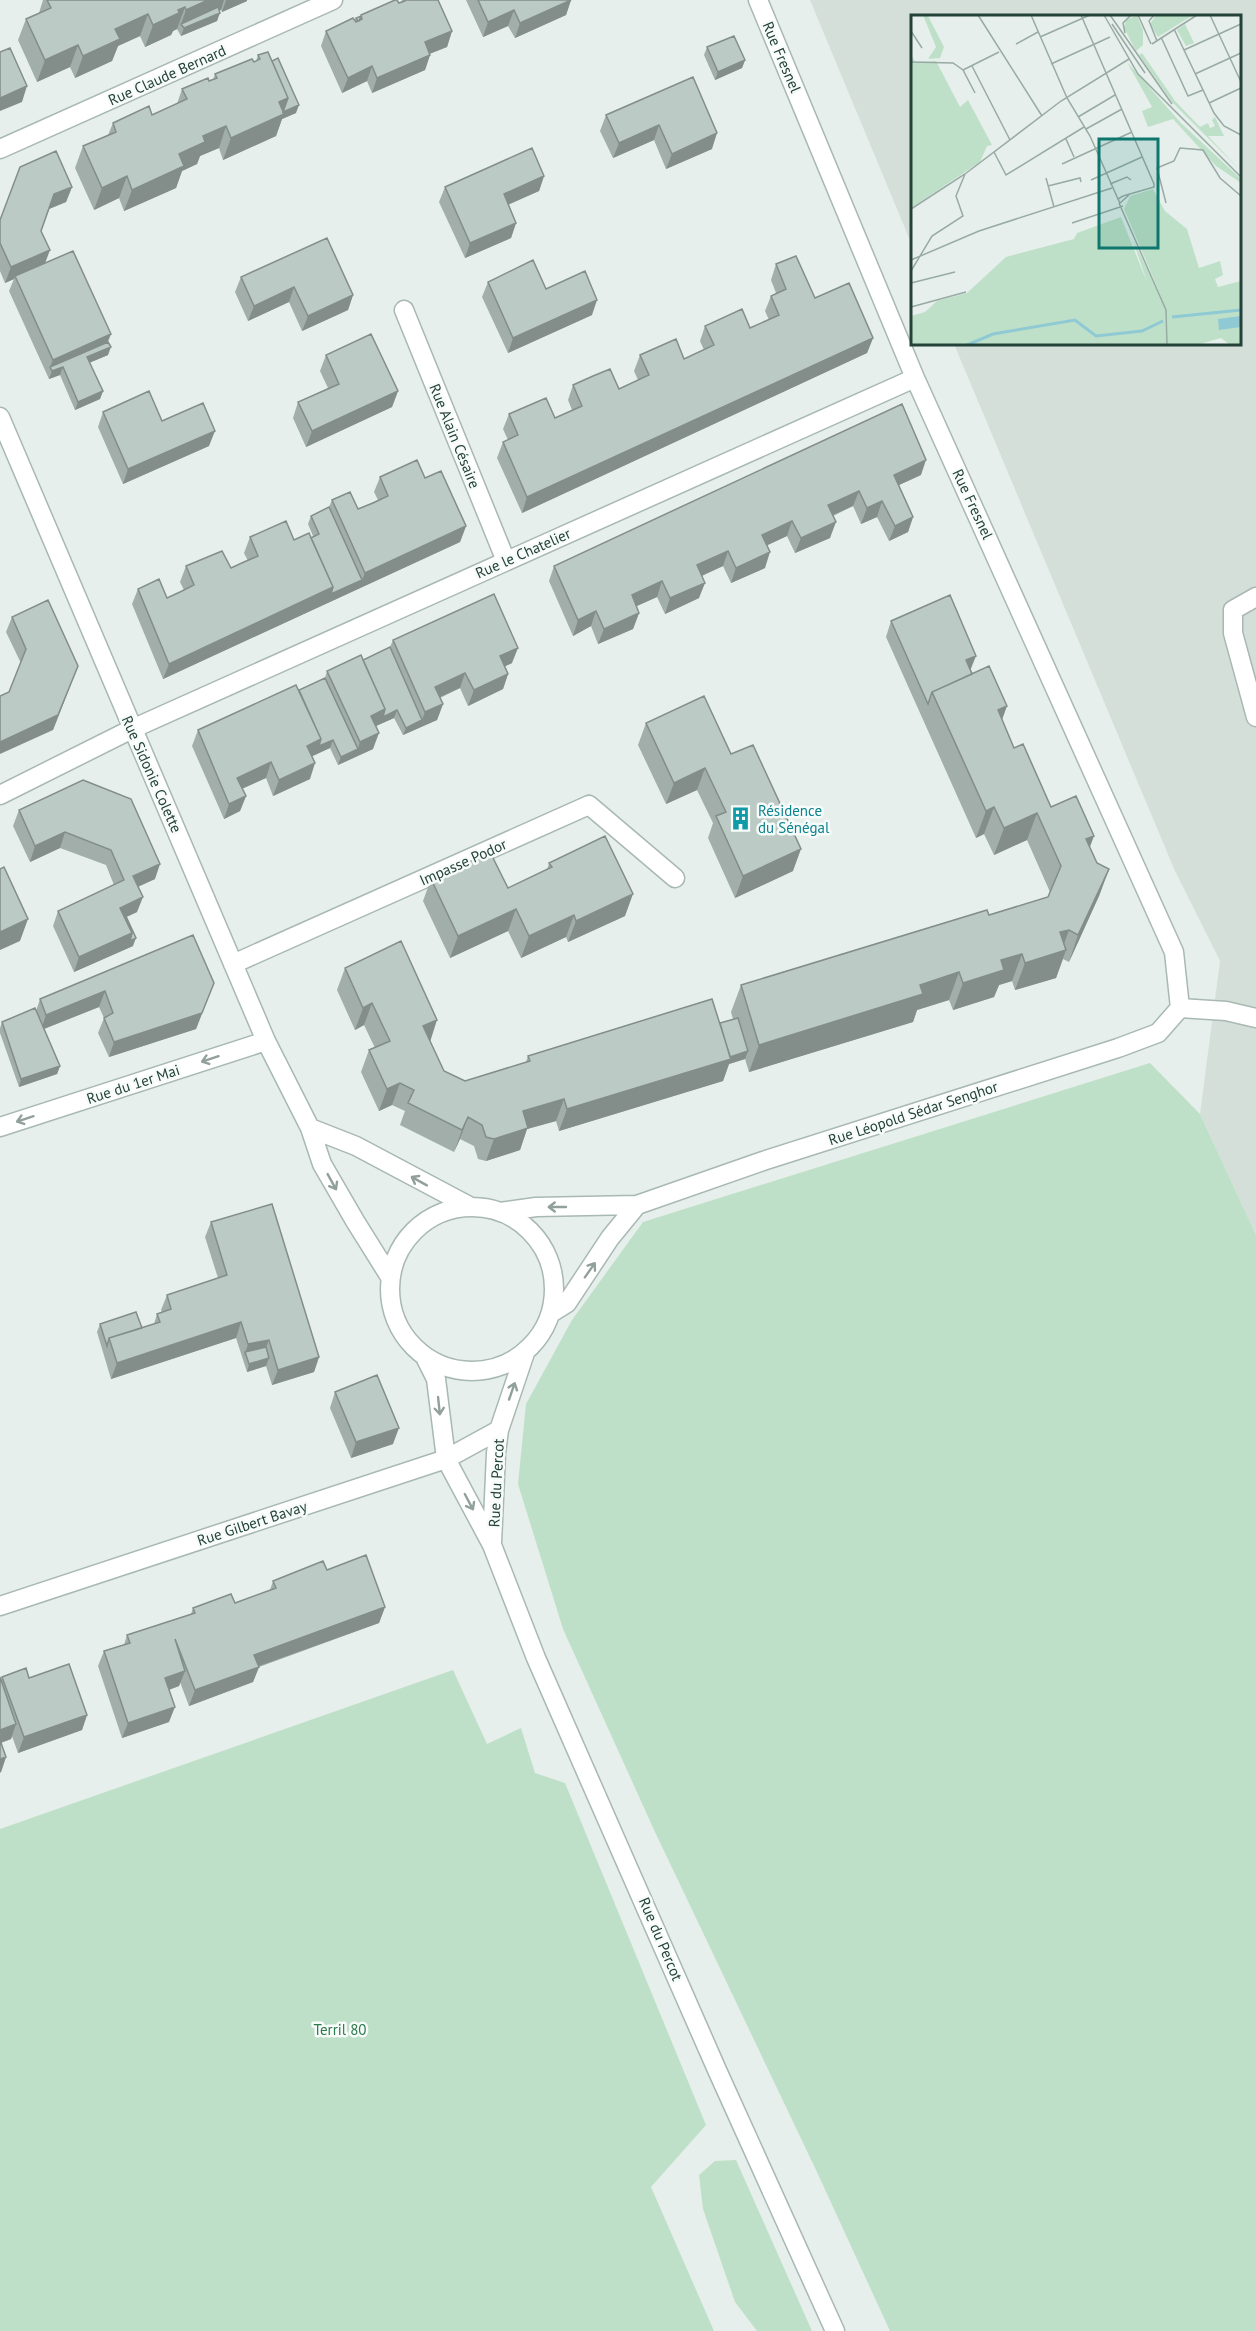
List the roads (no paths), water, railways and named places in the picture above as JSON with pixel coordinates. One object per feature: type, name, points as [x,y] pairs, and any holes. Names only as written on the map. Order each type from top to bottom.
[{"type":"street","name":"Rue Claude Bernard","points":[[0,149],[333,0]]},
{"type":"street","name":"Rue Fresnel","points":[[758,0],[915,378],[1174,952],[1180,1008]]},
{"type":"street","name":"Rue Alain Césaire","points":[[404,310],[506,561]]},
{"type":"street","name":"Rue le Chatelier","points":[[0,795],[132,729],[915,378]]},
{"type":"street","name":"Rue Sidonie Colette","points":[[0,417],[266,1041],[310,1128],[328,1174],[390,1277]]},
{"type":"street","points":[[1256,597],[1233,610],[1233,633],[1256,717]]},
{"type":"street","name":"Impasse Podor","points":[[233,964],[589,805],[675,878]]},
{"type":"street","points":[[1180,1008],[1226,1011],[1256,1018]]},
{"type":"street","name":"Rue Léopold Sédar Senghor","points":[[500,1212],[536,1207],[636,1205],[763,1161],[1158,1034],[1180,1008]]},
{"type":"street","name":"Rue du 1er Mai","points":[[0,1127],[266,1041]]},
{"type":"street","points":[[310,1128],[356,1146],[471,1207],[500,1212],[522,1223],[539,1241],[551,1263],[555,1288],[551,1313],[541,1335],[525,1353],[502,1366],[476,1372],[449,1368],[425,1357],[404,1335],[392,1307],[390,1277],[399,1249],[418,1226],[442,1212],[471,1207]]},
{"type":"street","points":[[551,1313],[567,1302],[610,1238],[636,1205]]},
{"type":"street","name":"Rue du Percot","points":[[492,1545],[495,1462],[499,1430],[525,1353]]},
{"type":"street","name":"Rue du Percot","points":[[425,1357],[436,1379],[446,1459],[492,1545],[536,1658],[614,1830],[717,2070],[836,2331]]},
{"type":"street","name":"Rue Gilbert Bavay","points":[[0,1606],[446,1459],[499,1430]]},
{"type":"place","name":"Résidence du Sénégal","points":[[740,819]]},
{"type":"park label","name":"Terril 80","points":[[340,2029]]}]
